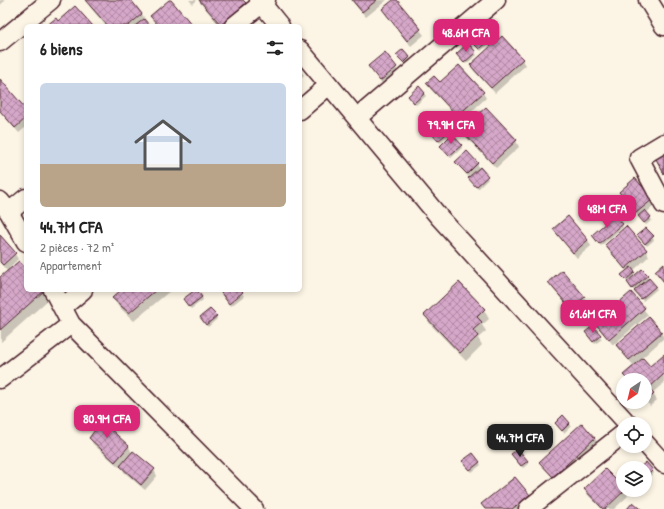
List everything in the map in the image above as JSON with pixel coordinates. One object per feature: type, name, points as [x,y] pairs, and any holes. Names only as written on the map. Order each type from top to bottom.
[{"type":"street","points":[[0,42],[51,0]]},
{"type":"street","points":[[357,118],[496,0]]},
{"type":"street","points":[[648,0],[664,26]]},
{"type":"street","points":[[236,24],[262,1],[279,24]]},
{"type":"street","points":[[302,52],[440,218],[622,417]]},
{"type":"street","points":[[302,108],[330,85]]},
{"type":"street","points":[[664,144],[639,158],[664,205]]},
{"type":"street","points":[[24,199],[4,207],[24,239]]},
{"type":"street","points":[[54,292],[71,324],[254,509]]},
{"type":"street","points":[[62,307],[81,292]]},
{"type":"street","points":[[0,379],[71,324]]},
{"type":"street","points":[[528,509],[616,440]]},
{"type":"street","points":[[652,451],[664,464]]},
{"type":"building","points":[[85,0],[131,0],[142,14],[130,24],[106,24]]},
{"type":"building","points":[[169,0],[171,0],[191,24],[157,24],[150,16]]},
{"type":"building","points":[[199,0],[243,0],[246,3],[222,24],[220,24]]},
{"type":"building","points":[[352,0],[377,0],[362,12]]},
{"type":"building","points":[[393,0],[397,0],[421,29],[407,41],[382,9]]},
{"type":"building","points":[[75,6],[91,24],[48,24],[56,18],[58,21]]},
{"type":"building","points":[[144,19],[148,24],[138,24]]},
{"type":"building","points":[[484,27],[493,36],[479,49],[470,40]]},
{"type":"building","points":[[502,36],[523,59],[491,88],[470,65]]},
{"type":"building","points":[[468,43],[476,52],[464,63],[456,54]]},
{"type":"building","points":[[403,49],[410,57],[404,63],[396,55]]},
{"type":"building","points":[[385,52],[397,67],[380,81],[368,66]]},
{"type":"building","points":[[459,65],[484,92],[457,116],[426,83],[434,76],[440,82]]},
{"type":"building","points":[[0,79],[24,107],[24,120],[15,128],[0,111]]},
{"type":"building","points":[[419,86],[425,93],[414,103],[408,96]]},
{"type":"building","points":[[486,107],[517,140],[492,163],[461,130]]},
{"type":"building","points":[[445,120],[453,128],[438,141],[431,133]]},
{"type":"building","points":[[452,134],[462,145],[449,156],[440,146]]},
{"type":"building","points":[[467,151],[478,163],[467,174],[455,162]]},
{"type":"building","points":[[664,152],[664,174],[655,157]]},
{"type":"building","points":[[480,167],[488,176],[476,187],[468,178]]},
{"type":"building","points":[[635,178],[653,199],[636,213],[619,192]]},
{"type":"building","points":[[645,210],[651,217],[644,223],[638,216]]},
{"type":"building","points":[[615,215],[623,224],[599,244],[592,235]]},
{"type":"building","points":[[568,216],[588,240],[573,253],[553,229]]},
{"type":"building","points":[[626,226],[647,250],[625,269],[605,245]]},
{"type":"building","points":[[646,228],[654,236],[645,244],[637,235]]},
{"type":"building","points":[[0,235],[16,253],[3,265],[0,262]]},
{"type":"building","points":[[19,261],[24,267],[24,292],[43,292],[0,330],[0,277]]},
{"type":"building","points":[[664,263],[664,282],[655,271]]},
{"type":"building","points":[[631,267],[635,272],[626,280],[621,275]]},
{"type":"building","points":[[642,269],[648,275],[632,289],[627,282]]},
{"type":"building","points":[[562,270],[585,297],[571,309],[548,282]]},
{"type":"building","points":[[649,278],[656,286],[641,299],[634,291]]},
{"type":"building","points":[[459,282],[485,309],[477,317],[482,322],[473,330],[478,336],[460,353],[424,315]]},
{"type":"building","points":[[119,292],[154,292],[129,313],[112,298]]},
{"type":"building","points":[[192,292],[198,292],[202,297],[189,307],[183,299]]},
{"type":"building","points":[[220,292],[243,292],[229,304]]},
{"type":"building","points":[[631,292],[645,308],[609,340],[595,323]]},
{"type":"building","points":[[210,309],[217,316],[206,325],[200,317]]},
{"type":"building","points":[[649,317],[662,332],[629,360],[616,345]]},
{"type":"building","points":[[593,326],[601,335],[593,342],[585,332]]},
{"type":"building","points":[[664,354],[664,374],[652,385],[652,373],[625,373],[643,358],[650,366]]},
{"type":"building","points":[[93,413],[129,446],[115,462],[89,438],[95,430],[86,421]]},
{"type":"building","points":[[563,415],[570,423],[562,431],[555,423]]},
{"type":"building","points":[[582,423],[595,438],[553,477],[539,462]]},
{"type":"building","points":[[518,449],[528,461],[521,466],[511,454]]},
{"type":"building","points":[[133,451],[155,469],[141,485],[120,466]]},
{"type":"building","points":[[473,453],[480,462],[470,470],[462,461]]},
{"type":"building","points":[[605,469],[616,480],[616,497],[618,497],[605,509],[603,509],[584,489]]},
{"type":"building","points":[[515,477],[530,495],[512,509],[485,509],[481,504]]},
{"type":"building","points":[[633,502],[641,509],[627,509]]}]
